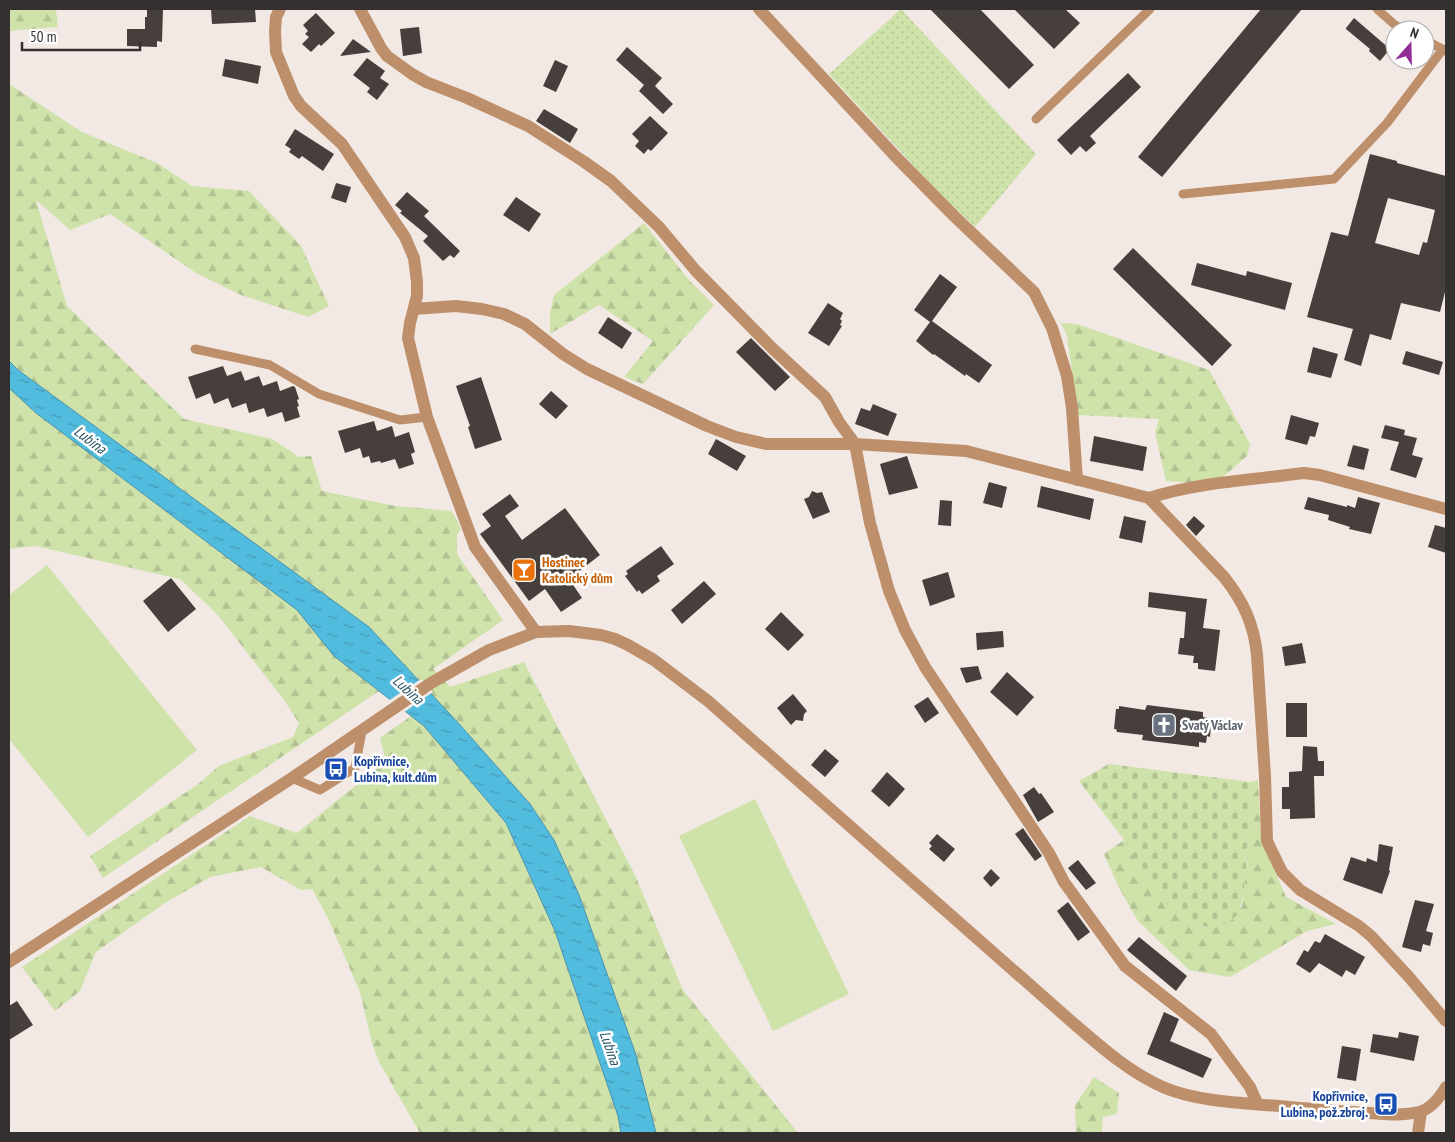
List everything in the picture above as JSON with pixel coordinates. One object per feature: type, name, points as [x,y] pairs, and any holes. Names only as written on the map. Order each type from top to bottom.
[{"type":"street","points":[[280,9],[276,17],[274,42],[284,74],[294,96],[301,106],[342,144],[405,237],[414,258],[417,296],[408,338],[427,417],[475,546],[536,632]]},
{"type":"street","points":[[360,9],[380,48],[387,56],[412,74],[426,82],[528,126],[601,173],[658,227],[696,271],[773,349],[825,398],[855,444],[870,523],[889,591],[905,630],[925,667],[1049,852],[1064,882],[1125,966],[1211,1034],[1250,1087],[1257,1103]]},
{"type":"street","points":[[759,9],[896,157],[1034,292],[1052,328],[1067,376],[1072,408],[1077,480]]},
{"type":"street","points":[[414,309],[456,306],[504,314],[525,324],[563,354],[587,369],[707,426],[736,437],[766,444],[855,444],[966,451],[1149,498],[1171,491],[1194,487],[1304,473],[1320,475],[1446,509]]},
{"type":"street","points":[[1149,498],[1229,583],[1250,619],[1256,640],[1265,776],[1267,840],[1282,872],[1300,890],[1359,926],[1371,936],[1446,1021]]},
{"type":"street","points":[[9,962],[292,778],[431,683],[489,650],[536,632],[568,631],[601,635],[628,645],[654,660],[708,701],[1072,1022],[1131,1070],[1167,1089],[1201,1097],[1398,1115],[1421,1112],[1435,1103],[1446,1087]]},
{"type":"street","points":[[1418,1133],[1421,1112]]},
{"type":"lane","points":[[1036,119],[1150,9]]},
{"type":"lane","points":[[1377,9],[1390,20]]},
{"type":"lane","points":[[1184,194],[1334,179],[1387,123],[1445,50]]},
{"type":"lane","points":[[195,349],[270,365],[319,394],[400,420],[427,417]]},
{"type":"lane","points":[[292,778],[320,790],[355,768],[362,731]]},
{"type":"green space","points":[[9,9],[56,9],[58,27],[9,31]]},
{"type":"green space","points":[[901,9],[1036,154],[975,227],[939,193],[829,74]]},
{"type":"green space","points":[[9,84],[82,132],[157,163],[192,186],[249,191],[301,246],[329,306],[308,317],[241,295],[196,273],[110,214],[70,230],[36,200],[67,306],[184,419],[272,439],[299,457],[311,456],[322,491],[395,506],[452,511],[461,529],[457,535],[457,554],[503,620],[433,669],[450,687],[524,662],[635,875],[683,990],[798,1133],[656,1133],[636,1055],[579,895],[554,840],[530,804],[369,627],[18,370],[9,361]]},
{"type":"green space","points":[[644,223],[688,279],[714,305],[643,384],[624,377],[653,341],[599,305],[550,334],[550,313],[554,295]]},
{"type":"green space","points":[[1061,323],[1077,324],[1209,370],[1250,444],[1247,456],[1215,484],[1166,481],[1155,433],[1159,419],[1078,415],[1067,336]]},
{"type":"green space","points":[[9,388],[36,413],[298,610],[334,656],[379,691],[103,878],[90,856],[197,785],[219,766],[293,737],[299,723],[284,700],[217,614],[180,579],[35,546],[9,549]]},
{"type":"green space","points":[[47,565],[197,750],[88,837],[9,739],[9,595]]},
{"type":"green space","points":[[411,716],[424,726],[506,824],[555,931],[618,1116],[621,1133],[420,1133],[379,1062],[372,1043],[360,992],[328,918],[312,889],[301,890],[261,867],[210,877],[165,903],[96,952],[80,991],[55,1011],[22,967],[250,816],[297,833],[386,761],[380,738]]},
{"type":"green space","points":[[1109,764],[1250,782],[1246,874],[1241,907],[1237,915],[1225,924],[1210,929],[1197,922],[1195,925],[1169,907],[1146,876],[1124,840],[1079,781]]},
{"type":"green space","points":[[1258,780],[1261,839],[1286,897],[1336,924],[1307,931],[1230,977],[1189,970],[1138,921],[1119,888],[1104,854],[1124,840],[1146,876],[1195,925],[1197,922],[1207,928],[1242,907],[1247,859],[1250,782]]},
{"type":"green space","points":[[755,799],[849,994],[773,1031],[679,836]]},
{"type":"green space","points":[[1094,1077],[1119,1093],[1117,1114],[1103,1117],[1102,1133],[1076,1133],[1075,1105]]},
{"type":"water","name":"Lubina","points":[[9,361],[18,370],[369,627],[530,804],[554,840],[579,895],[636,1055],[656,1133],[621,1133],[618,1116],[555,931],[506,823],[424,726],[334,656],[297,610],[36,413],[9,388]]},
{"type":"pier","points":[[421,679],[433,692],[403,713],[388,701]]},
{"type":"building","points":[[147,9],[163,9],[162,42],[157,41],[157,47],[127,46],[127,29],[145,29]]},
{"type":"building","points":[[211,9],[255,9],[256,22],[212,24]]},
{"type":"building","points":[[930,9],[980,9],[1034,65],[1009,89]]},
{"type":"building","points":[[1014,9],[1065,9],[1080,23],[1054,49]]},
{"type":"building","points":[[1261,9],[1302,9],[1162,177],[1138,157]]},
{"type":"building","points":[[316,13],[335,33],[321,46],[319,44],[311,52],[302,44],[309,37],[305,34],[308,31],[303,25]]},
{"type":"building","points":[[1354,18],[1385,45],[1385,55],[1380,61],[1369,51],[1370,49],[1346,28]]},
{"type":"building","points":[[419,27],[422,53],[403,56],[400,29]]},
{"type":"building","points":[[353,39],[371,52],[340,56]]},
{"type":"building","points":[[627,47],[662,78],[655,86],[673,104],[663,114],[639,91],[644,85],[616,60]]},
{"type":"building","points":[[367,58],[385,71],[380,78],[389,84],[377,100],[367,92],[370,88],[353,75]]},
{"type":"building","points":[[225,59],[261,66],[258,84],[222,76]]},
{"type":"building","points":[[555,60],[568,66],[556,92],[543,86]]},
{"type":"building","points":[[1128,73],[1141,87],[1090,136],[1096,143],[1086,152],[1080,146],[1071,155],[1057,140]]},
{"type":"building","points":[[544,109],[578,129],[570,143],[536,121]]},
{"type":"building","points":[[650,116],[668,133],[651,151],[648,149],[644,154],[635,146],[639,141],[632,134]]},
{"type":"building","points":[[295,129],[334,154],[323,171],[302,156],[299,159],[289,152],[291,149],[285,145]]},
{"type":"building","points":[[1370,154],[1446,176],[1446,288],[1440,312],[1401,303],[1391,340],[1370,334],[1361,366],[1344,360],[1353,329],[1307,317],[1331,232],[1348,236]],"holes":[[[1388,198],[1435,210],[1427,243],[1423,242],[1419,255],[1375,243]]]},
{"type":"building","points":[[336,183],[351,187],[346,203],[331,198]]},
{"type":"building","points":[[407,192],[429,211],[424,216],[460,251],[454,258],[450,255],[443,261],[423,241],[428,236],[400,213],[402,211],[395,205]]},
{"type":"building","points":[[516,197],[541,214],[529,232],[503,215]]},
{"type":"building","points":[[1133,248],[1232,345],[1212,366],[1113,269]]},
{"type":"building","points":[[1197,263],[1246,276],[1247,271],[1292,283],[1285,310],[1191,285]]},
{"type":"building","points":[[940,274],[957,287],[932,321],[992,365],[979,383],[933,355],[916,341],[930,322],[914,310]]},
{"type":"building","points":[[828,303],[843,313],[840,319],[842,321],[840,325],[842,326],[829,346],[808,333]]},
{"type":"building","points":[[608,317],[632,333],[622,349],[598,333]]},
{"type":"building","points":[[751,338],[790,377],[775,391],[736,352]]},
{"type":"building","points":[[1313,347],[1338,354],[1331,378],[1307,372]]},
{"type":"building","points":[[1406,351],[1443,362],[1439,375],[1402,364]]},
{"type":"building","points":[[223,366],[227,376],[241,371],[245,381],[259,376],[263,386],[277,381],[280,391],[295,387],[299,399],[297,400],[299,406],[297,407],[300,417],[285,422],[282,412],[267,417],[264,408],[249,413],[246,403],[232,408],[228,398],[214,404],[210,393],[196,399],[188,377]]},
{"type":"building","points":[[481,377],[502,440],[475,449],[468,427],[470,426],[456,386]]},
{"type":"building","points":[[551,391],[568,406],[556,419],[539,404]]},
{"type":"building","points":[[873,404],[897,414],[888,436],[855,424],[861,408],[870,411]]},
{"type":"building","points":[[1291,415],[1319,423],[1315,437],[1310,436],[1307,445],[1285,439]]},
{"type":"building","points":[[374,421],[377,431],[392,426],[395,437],[409,432],[415,452],[411,454],[414,464],[399,469],[395,459],[381,463],[380,461],[371,463],[369,456],[363,458],[360,448],[345,453],[338,431]]},
{"type":"building","points":[[1385,425],[1405,430],[1404,435],[1417,438],[1412,455],[1423,458],[1416,478],[1390,470],[1399,442],[1381,438]]},
{"type":"building","points":[[1094,436],[1147,447],[1143,471],[1090,461]]},
{"type":"building","points":[[716,439],[746,456],[737,471],[708,454]]},
{"type":"building","points":[[1353,445],[1369,449],[1364,470],[1347,466]]},
{"type":"building","points":[[907,456],[918,488],[889,495],[880,464]]},
{"type":"building","points":[[989,482],[1007,487],[1002,508],[983,503]]},
{"type":"building","points":[[1041,486],[1094,499],[1090,520],[1037,507]]},
{"type":"building","points":[[812,491],[822,492],[830,512],[813,519],[804,499],[809,497]]},
{"type":"building","points":[[510,494],[519,506],[505,516],[522,540],[565,508],[600,555],[569,579],[582,598],[561,612],[545,589],[529,601],[480,534],[491,526],[482,514]]},
{"type":"building","points":[[1308,497],[1355,508],[1358,497],[1380,503],[1371,534],[1349,529],[1350,527],[1328,520],[1329,515],[1304,509]]},
{"type":"building","points":[[940,500],[952,501],[951,526],[938,525]]},
{"type":"building","points":[[1124,516],[1146,521],[1142,543],[1119,538]]},
{"type":"building","points":[[1194,516],[1205,526],[1196,536],[1186,525]]},
{"type":"building","points":[[1435,525],[1446,528],[1446,553],[1428,547]]},
{"type":"building","points":[[661,546],[674,564],[657,576],[660,581],[642,594],[639,590],[637,592],[625,576],[628,574],[626,571]]},
{"type":"building","points":[[948,572],[955,597],[930,606],[922,580]]},
{"type":"building","points":[[171,578],[196,609],[168,632],[143,601]]},
{"type":"building","points":[[704,581],[716,594],[682,624],[671,610]]},
{"type":"building","points":[[1149,592],[1207,599],[1203,628],[1220,630],[1215,671],[1198,669],[1198,663],[1193,663],[1194,656],[1178,654],[1180,638],[1184,638],[1186,612],[1148,607]]},
{"type":"building","points":[[781,612],[804,635],[788,651],[765,629]]},
{"type":"building","points":[[1003,631],[1004,647],[977,650],[976,633]]},
{"type":"building","points":[[1302,643],[1306,663],[1285,666],[1282,647]]},
{"type":"building","points":[[978,666],[982,679],[966,683],[960,668]]},
{"type":"building","points":[[1007,672],[1034,697],[1017,716],[990,692]]},
{"type":"building","points":[[793,694],[807,711],[804,714],[803,721],[796,720],[791,725],[777,708]]},
{"type":"building","points":[[928,697],[939,713],[925,723],[914,706]]},
{"type":"building","points":[[1286,703],[1307,703],[1307,737],[1286,737]]},
{"type":"building","name":"Svatý Václav","points":[[1147,705],[1203,712],[1203,717],[1209,718],[1209,724],[1211,724],[1210,737],[1207,736],[1206,743],[1199,742],[1199,747],[1142,740],[1143,735],[1117,732],[1114,729],[1116,709],[1119,709],[1119,706],[1145,710]]},
{"type":"building","points":[[1303,746],[1317,747],[1318,761],[1324,761],[1324,776],[1314,776],[1315,818],[1290,819],[1290,809],[1282,809],[1282,787],[1289,787],[1289,772],[1302,771]]},
{"type":"building","points":[[825,749],[839,761],[825,777],[811,765]]},
{"type":"building","points":[[887,772],[905,789],[889,807],[871,791]]},
{"type":"building","points":[[1034,787],[1039,794],[1041,793],[1054,812],[1038,822],[1023,795]]},
{"type":"building","points":[[1023,828],[1042,856],[1035,861],[1015,834]]},
{"type":"building","points":[[937,834],[955,849],[944,862],[929,849],[932,846],[929,843]]},
{"type":"building","points":[[1379,844],[1393,847],[1390,871],[1382,894],[1343,880],[1351,857],[1366,862],[1367,858],[1377,862]]},
{"type":"building","points":[[1078,860],[1096,883],[1086,890],[1068,868]]},
{"type":"building","points":[[991,869],[1000,878],[991,887],[983,878]]},
{"type":"building","points":[[1415,900],[1434,904],[1426,931],[1433,933],[1430,946],[1423,944],[1421,952],[1402,947]]},
{"type":"building","points":[[1068,902],[1090,932],[1078,941],[1057,911]]},
{"type":"building","points":[[1325,934],[1365,957],[1355,975],[1346,970],[1342,977],[1319,963],[1310,973],[1296,964],[1304,950],[1308,952],[1315,941],[1320,943]]},
{"type":"building","points":[[1139,937],[1187,976],[1176,991],[1127,950]]},
{"type":"building","points":[[17,1001],[33,1025],[9,1040],[9,1006]]},
{"type":"building","points":[[1164,1012],[1179,1019],[1170,1041],[1212,1059],[1203,1078],[1147,1054]]},
{"type":"building","points":[[1399,1032],[1419,1036],[1414,1061],[1370,1052],[1373,1034],[1398,1038]]},
{"type":"building","points":[[1342,1046],[1361,1049],[1356,1081],[1337,1078]]},
{"type":"place","name":"Hostinec Katolický dům","points":[[524,570]]},
{"type":"place","name":"Svatý Václav","points":[[1164,725]]},
{"type":"place","name":"Kopřivnice, Lubina, kult.dům","points":[[336,769]]},
{"type":"place","name":"Kopřivnice, Lubina, pož.zbroj.","points":[[1386,1104]]}]
